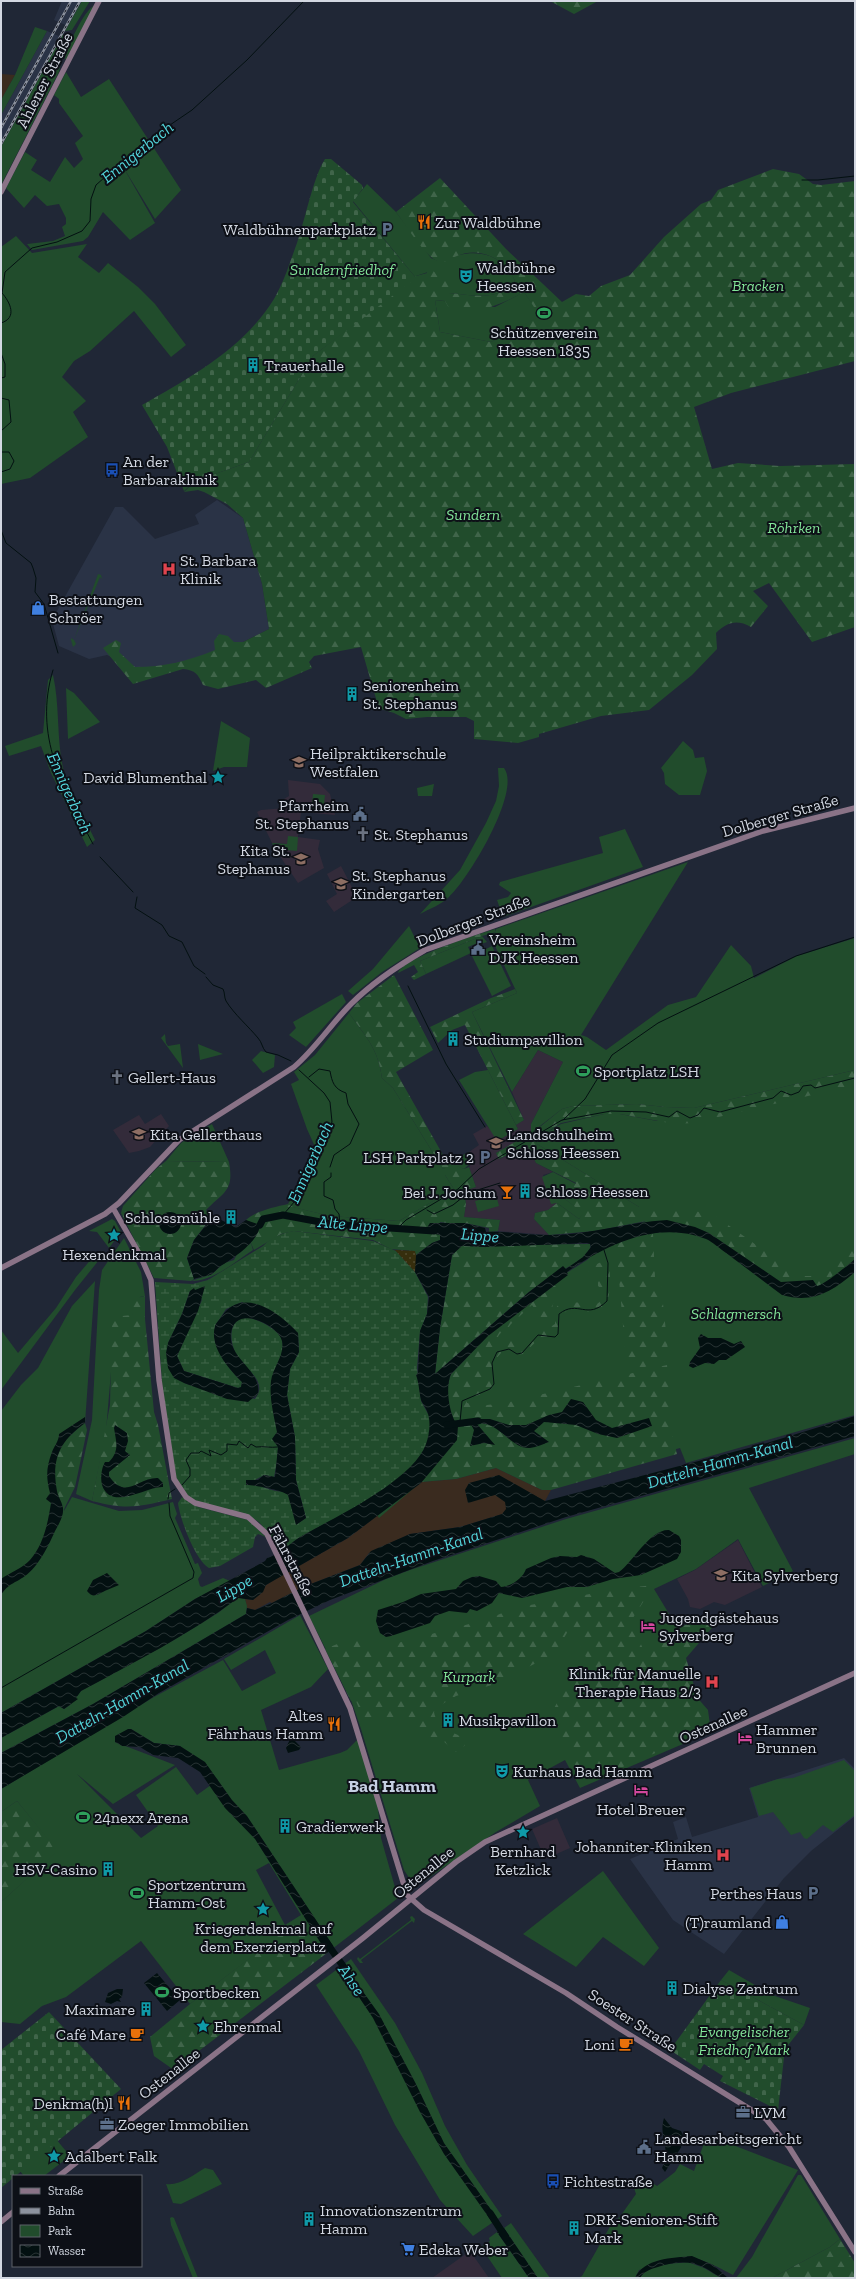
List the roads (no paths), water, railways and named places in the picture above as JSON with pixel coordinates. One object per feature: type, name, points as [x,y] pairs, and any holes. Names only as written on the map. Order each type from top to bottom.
[{"type":"main road","name":"Ahlener Straße","points":[[1,192],[99,1]]},
{"type":"main road","name":"Dolberger Straße","points":[[1,1268],[94,1220],[113,1208],[179,1140],[294,1067],[307,1056],[352,1002],[388,973],[425,950],[763,831],[855,808]]},
{"type":"main road","name":"Fährstraße","points":[[113,1208],[145,1264],[151,1280],[160,1380],[174,1479],[186,1496],[195,1503],[242,1515],[252,1520],[265,1532],[287,1574],[355,1721],[409,1897]]},
{"type":"main road","name":"Ostenallee","points":[[60,2175],[330,1964],[409,1897],[456,1862],[497,1835],[855,1673]]},
{"type":"main road","name":"Soester Straße","points":[[409,1897],[424,1910],[566,1993],[617,2027],[766,2119],[789,2147],[855,2252]]},
{"type":"main road","points":[[1,2222],[12,2213]]},
{"type":"water","points":[[166,1212],[174,1212],[181,1219],[181,1227],[174,1234],[166,1234],[159,1227],[159,1219]]},
{"type":"water","points":[[211,1219],[219,1219],[236,1227],[246,1220],[260,1225],[259,1231],[256,1237],[246,1248],[212,1274],[194,1279],[187,1258],[194,1240]]},
{"type":"water","points":[[667,1220],[695,1227],[709,1233],[781,1282],[813,1280],[817,1286],[830,1279],[855,1259],[855,1272],[830,1290],[812,1297],[803,1298],[782,1295],[709,1240],[688,1234],[669,1232],[651,1234],[633,1238],[598,1253],[567,1272],[568,1275],[488,1336],[451,1374],[448,1393],[452,1415],[458,1426],[457,1440],[421,1483],[348,1538],[266,1585],[263,1592],[253,1600],[238,1598],[181,1636],[81,1691],[76,1698],[78,1699],[64,1709],[59,1706],[1,1738],[1,1713],[146,1631],[195,1599],[265,1561],[267,1558],[280,1552],[300,1537],[351,1509],[389,1485],[418,1458],[426,1444],[429,1429],[429,1418],[427,1410],[421,1400],[416,1375],[418,1373],[420,1331],[427,1314],[429,1297],[415,1272],[416,1255],[432,1243],[440,1240],[440,1235],[426,1232],[426,1229],[430,1223],[465,1223],[485,1228],[486,1232],[550,1235],[580,1233],[652,1221]],"holes":[[[590,1244],[591,1247],[583,1257],[566,1269],[563,1266],[529,1292],[435,1374],[440,1328],[452,1255],[462,1246],[487,1247]]]},
{"type":"water","points":[[205,1286],[198,1311],[177,1356],[184,1371],[238,1388],[241,1387],[242,1382],[231,1371],[217,1350],[214,1334],[216,1325],[222,1316],[231,1307],[240,1303],[251,1303],[272,1311],[298,1333],[299,1352],[290,1369],[287,1395],[295,1437],[296,1480],[306,1518],[296,1525],[288,1495],[275,1490],[246,1485],[246,1480],[258,1480],[264,1475],[275,1477],[278,1447],[272,1439],[277,1432],[272,1407],[271,1381],[282,1351],[282,1341],[279,1335],[265,1324],[248,1318],[240,1320],[234,1325],[231,1334],[231,1343],[239,1358],[255,1378],[258,1386],[258,1394],[248,1402],[227,1399],[184,1383],[174,1378],[168,1368],[166,1353],[168,1343],[182,1314],[190,1291],[194,1288],[195,1290]]},
{"type":"water","points":[[701,1334],[708,1338],[721,1338],[734,1344],[741,1341],[745,1347],[726,1360],[719,1360],[714,1364],[705,1363],[693,1368],[689,1366],[690,1362],[700,1348],[698,1338]]},
{"type":"water","points":[[571,1399],[583,1402],[596,1420],[612,1428],[649,1418],[652,1426],[617,1438],[598,1434],[576,1425],[544,1422],[534,1431],[549,1442],[530,1448],[517,1444],[491,1426],[477,1424],[495,1445],[484,1443],[470,1446],[474,1430],[468,1419],[490,1419],[509,1425],[526,1425],[549,1415],[562,1412]]},
{"type":"water","name":"Datteln-Hamm-Kanal","points":[[855,1416],[855,1436],[566,1517],[433,1561],[330,1600],[288,1620],[159,1693],[123,1717],[1,1789],[1,1753],[93,1704],[246,1614],[247,1608],[255,1610],[303,1587],[360,1565],[371,1551],[410,1534],[460,1527],[502,1514],[506,1509],[505,1502],[495,1495],[468,1503],[465,1490],[469,1483],[499,1475],[545,1501],[760,1445]]},
{"type":"water","points":[[85,1417],[85,1423],[69,1437],[59,1452],[57,1460],[55,1480],[63,1509],[60,1521],[39,1561],[30,1572],[9,1586],[1,1595],[1,1579],[27,1563],[35,1554],[42,1540],[47,1525],[51,1503],[46,1499],[50,1493],[47,1477],[48,1468],[59,1434]]},
{"type":"water","points":[[115,1425],[127,1433],[128,1441],[125,1451],[130,1455],[109,1472],[109,1476],[121,1487],[132,1486],[144,1481],[158,1478],[163,1483],[163,1487],[121,1497],[113,1497],[107,1493],[102,1485],[101,1479],[105,1462],[109,1462],[115,1454]]},
{"type":"water","points":[[669,1530],[679,1536],[681,1540],[681,1552],[677,1559],[641,1575],[613,1579],[587,1587],[567,1587],[522,1598],[499,1593],[492,1603],[477,1611],[470,1609],[467,1613],[449,1611],[435,1616],[430,1623],[386,1637],[380,1633],[376,1621],[378,1610],[403,1602],[421,1594],[456,1589],[463,1581],[479,1576],[496,1581],[501,1587],[505,1586],[520,1578],[526,1569],[551,1558],[560,1556],[577,1557],[581,1555],[594,1559],[615,1573],[619,1572],[649,1540],[662,1531]]},
{"type":"water","points":[[107,1573],[119,1585],[97,1595],[90,1594],[87,1591],[93,1580]]},
{"type":"water","points":[[128,1729],[131,1729],[154,1743],[180,1746],[205,1762],[232,1800],[247,1816],[334,1947],[327,1953],[255,1839],[225,1808],[200,1772],[178,1758],[153,1755],[140,1747],[122,1746],[115,1742],[115,1736]]},
{"type":"water","points":[[291,1737],[301,1747],[299,1750],[288,1753],[286,1748]]},
{"type":"water","points":[[344,1965],[379,2014],[416,2084],[444,2143],[497,2218],[492,2222],[444,2154],[420,2112],[373,2018],[342,1972],[341,1968]]},
{"type":"water","name":"Sportbecken","points":[[157,1973],[180,2000],[167,2011],[144,1983]]},
{"type":"water","points":[[117,1989],[123,1989],[122,1997],[119,1999],[121,2002],[117,2001],[111,2004],[105,2002],[108,1993]]},
{"type":"water","points":[[664,2118],[672,2128],[681,2131],[685,2139],[665,2172],[662,2168],[666,2155],[663,2131]]},
{"type":"water","points":[[504,2228],[538,2278],[529,2278],[497,2232]]},
{"type":"water","points":[[692,2256],[713,2265],[728,2278],[718,2276],[699,2265],[682,2263],[670,2264],[653,2269],[646,2272],[640,2278],[635,2278],[639,2271],[645,2266],[659,2260]]},
{"type":"waterway","name":"Ennigerbach","points":[[1,323],[6,321],[11,314],[10,305],[2,293],[5,272],[32,248],[57,242],[82,231],[90,221],[91,199],[96,185],[142,144],[192,110],[247,60],[304,1]]},
{"type":"waterway","points":[[802,180],[818,180],[855,176]]},
{"type":"waterway","name":"Ennigerbach","points":[[1,353],[5,364],[5,377],[1,378]]},
{"type":"waterway","name":"Ennigerbach","points":[[1,398],[9,400],[11,422],[1,431]]},
{"type":"waterway","name":"Ennigerbach","points":[[1,452],[9,452],[14,461],[10,469],[1,472]]},
{"type":"waterway","name":"Ennigerbach","points":[[1,483],[1,510]]},
{"type":"waterway","name":"Ennigerbach","points":[[1,530],[6,543],[31,563],[36,578],[35,592],[44,604],[58,653]]},
{"type":"waterway","name":"Ennigerbach","points":[[53,670],[48,694],[47,717],[49,739],[54,760],[62,781],[93,844]]},
{"type":"waterway","name":"Ennigerbach","points":[[100,857],[133,892]]},
{"type":"waterway","name":"Ennigerbach","points":[[137,897],[135,908],[162,925],[169,936],[182,942],[194,966],[205,974]]},
{"type":"waterway","points":[[563,1120],[585,1099],[612,1055],[658,1023],[796,956],[855,937]]},
{"type":"waterway","name":"Ennigerbach","points":[[206,977],[213,985],[223,989],[225,1000],[229,1006],[259,1040],[266,1052],[278,1055],[291,1061]]},
{"type":"waterway","points":[[408,986],[446,1064],[485,1127]]},
{"type":"waterway","points":[[309,1077],[319,1069],[330,1071],[334,1085],[346,1093],[348,1104],[359,1124],[350,1144],[334,1155],[330,1167]]},
{"type":"waterway","name":"Ennigerbach","points":[[283,1215],[295,1201],[332,1122],[330,1102],[324,1093],[299,1070]]},
{"type":"waterway","points":[[397,1229],[406,1220],[458,1189],[479,1169],[562,1120],[611,1111],[646,1112],[669,1117],[677,1111],[690,1118],[698,1115],[704,1108],[720,1112],[773,1098],[781,1091],[791,1095],[799,1092],[803,1086],[811,1085],[815,1088],[855,1078]]},
{"type":"waterway","points":[[331,1173],[331,1177],[324,1182],[324,1196],[333,1200],[335,1209],[339,1214],[340,1224]]},
{"type":"waterway","points":[[427,1210],[434,1214],[453,1205],[468,1193],[500,1183]]},
{"type":"waterway","name":"Alte Lippe","points":[[260,1225],[263,1219],[283,1215],[331,1224],[434,1231]]},
{"type":"waterway","points":[[460,1422],[462,1401],[490,1389],[494,1384],[492,1363],[497,1352],[509,1349],[517,1354],[522,1353],[538,1335],[555,1337],[558,1334],[559,1314],[572,1308],[588,1310],[594,1309],[600,1307],[607,1301],[608,1263],[604,1250]]},
{"type":"waterway","name":"Lippe","points":[[447,1425],[478,1421]]},
{"type":"waterway","points":[[182,1485],[190,1476],[190,1469],[186,1460],[191,1453],[199,1453],[201,1451],[211,1456],[209,1450],[221,1455],[227,1451],[227,1444],[237,1445],[239,1441],[248,1448],[251,1444],[256,1447],[278,1447]]},
{"type":"waterway","points":[[168,1499],[169,1493],[175,1489]]},
{"type":"waterway","points":[[1,1688],[193,1578],[194,1572],[170,1516],[169,1503]]},
{"type":"waterway","name":"Ahse","points":[[326,1942],[348,1973]]},
{"type":"waterway","name":"Ahse","points":[[490,2213],[506,2238]]},
{"type":"railway","points":[[1,128],[71,1]]},
{"type":"railway","points":[[1,144],[80,1]]},
{"type":"place","name":"Zur Waldbühne","points":[[424,222]]},
{"type":"place","name":"Waldbühnenparkplatz","points":[[387,229]]},
{"type":"place","name":"Waldbühne Heessen","points":[[466,276]]},
{"type":"place","name":"Schützenverein Heessen 1835","points":[[544,313]]},
{"type":"place","name":"Trauerhalle","points":[[253,365]]},
{"type":"place","name":"An der Barbaraklinik","points":[[112,470]]},
{"type":"place","name":"St. Barbara Klinik","points":[[169,569]]},
{"type":"place","name":"Bestattungen Schröer","points":[[38,608]]},
{"type":"place","name":"Seniorenheim St. Stephanus","points":[[352,694]]},
{"type":"place","name":"Heilpraktikerschule Westfalen","points":[[299,762]]},
{"type":"place","name":"David Blumenthal","points":[[218,777]]},
{"type":"place","name":"Pfarrheim St. Stephanus","points":[[360,814]]},
{"type":"place","name":"St. Stephanus","points":[[363,834]]},
{"type":"place","name":"Kita St. Stephanus","points":[[301,859]]},
{"type":"place","name":"St. Stephanus Kindergarten","points":[[341,884]]},
{"type":"place","name":"Vereinsheim DJK Heessen","points":[[478,948]]},
{"type":"place","name":"Studiumpavillion","points":[[453,1039]]},
{"type":"place","name":"Sportplatz LSH","points":[[583,1071]]},
{"type":"place","name":"Gellert-Haus","points":[[117,1077]]},
{"type":"place","name":"Kita Gellerthaus","points":[[139,1134]]},
{"type":"place","name":"Landschulheim Schloss Heessen","points":[[496,1143]]},
{"type":"place","name":"LSH Parkplatz 2","points":[[485,1157]]},
{"type":"place","name":"Schloss Heessen","points":[[525,1191]]},
{"type":"place","name":"Bei J. Jochum","points":[[507,1192]]},
{"type":"place","name":"Schlossmühle","points":[[231,1217]]},
{"type":"place","name":"Hexendenkmal","points":[[114,1235]]},
{"type":"place","name":"Kita Sylverberg","points":[[721,1575]]},
{"type":"place","name":"Jugendgästehaus Sylverberg","points":[[648,1626]]},
{"type":"place","name":"Klinik für Manuelle Therapie Haus 2/3","points":[[712,1682]]},
{"type":"place","name":"Musikpavillon","points":[[448,1720]]},
{"type":"place","name":"Altes Fährhaus Hamm","points":[[334,1724]]},
{"type":"place","name":"Hammer Brunnen","points":[[745,1738]]},
{"type":"place","name":"Kurhaus Bad Hamm","points":[[502,1771]]},
{"type":"place","name":"Hotel Breuer","points":[[641,1790]]},
{"type":"place","name":"24nexx Arena","points":[[83,1817]]},
{"type":"place","name":"Gradierwerk","points":[[285,1826]]},
{"type":"place","name":"Bernhard Ketzlick","points":[[523,1832]]},
{"type":"place","name":"Johanniter-Kliniken Hamm","points":[[723,1855]]},
{"type":"place","name":"HSV-Casino","points":[[108,1869]]},
{"type":"place","name":"Sportzentrum Hamm-Ost","points":[[137,1893]]},
{"type":"place","name":"Perthes Haus","points":[[813,1893]]},
{"type":"place","name":"Kriegerdenkmal auf dem Exerzierplatz","points":[[263,1909]]},
{"type":"place","name":"(T)raumland","points":[[782,1922]]},
{"type":"place","name":"Dialyse Zentrum","points":[[672,1988]]},
{"type":"place","name":"Sportbecken","points":[[162,1992]]},
{"type":"place","name":"Maximare","points":[[146,2009]]},
{"type":"place","name":"Ehrenmal","points":[[203,2026]]},
{"type":"place","name":"Café Mare","points":[[137,2034]]},
{"type":"place","name":"Loni","points":[[626,2044]]},
{"type":"place","name":"Denkma(h)l","points":[[124,2103]]},
{"type":"place","name":"LVM","points":[[743,2112]]},
{"type":"place","name":"Zoeger Immobilien","points":[[107,2124]]},
{"type":"place","name":"Landesarbeitsgericht Hamm","points":[[644,2147]]},
{"type":"place","name":"Adalbert Falk","points":[[54,2156]]},
{"type":"place","name":"Fichtestraße","points":[[553,2181]]},
{"type":"place","name":"Innovationszentrum Hamm","points":[[309,2219]]},
{"type":"place","name":"DRK-Senioren-Stift Mark","points":[[574,2228]]},
{"type":"place","name":"Edeka Weber","points":[[408,2249]]},
{"type":"district","name":"Bad Hamm","points":[[392,1786]]},
{"type":"park label","name":"Sundernfriedhof","points":[[342,269]]},
{"type":"park label","name":"Bracken","points":[[758,285]]},
{"type":"park label","name":"Sundern","points":[[473,514]]},
{"type":"park label","name":"Röhrken","points":[[794,527]]},
{"type":"park label","name":"Schlagmersch","points":[[736,1313]]},
{"type":"park label","name":"Kurpark","points":[[469,1676]]},
{"type":"park label","name":"Evangelischer Friedhof Mark","points":[[744,2040]]}]
